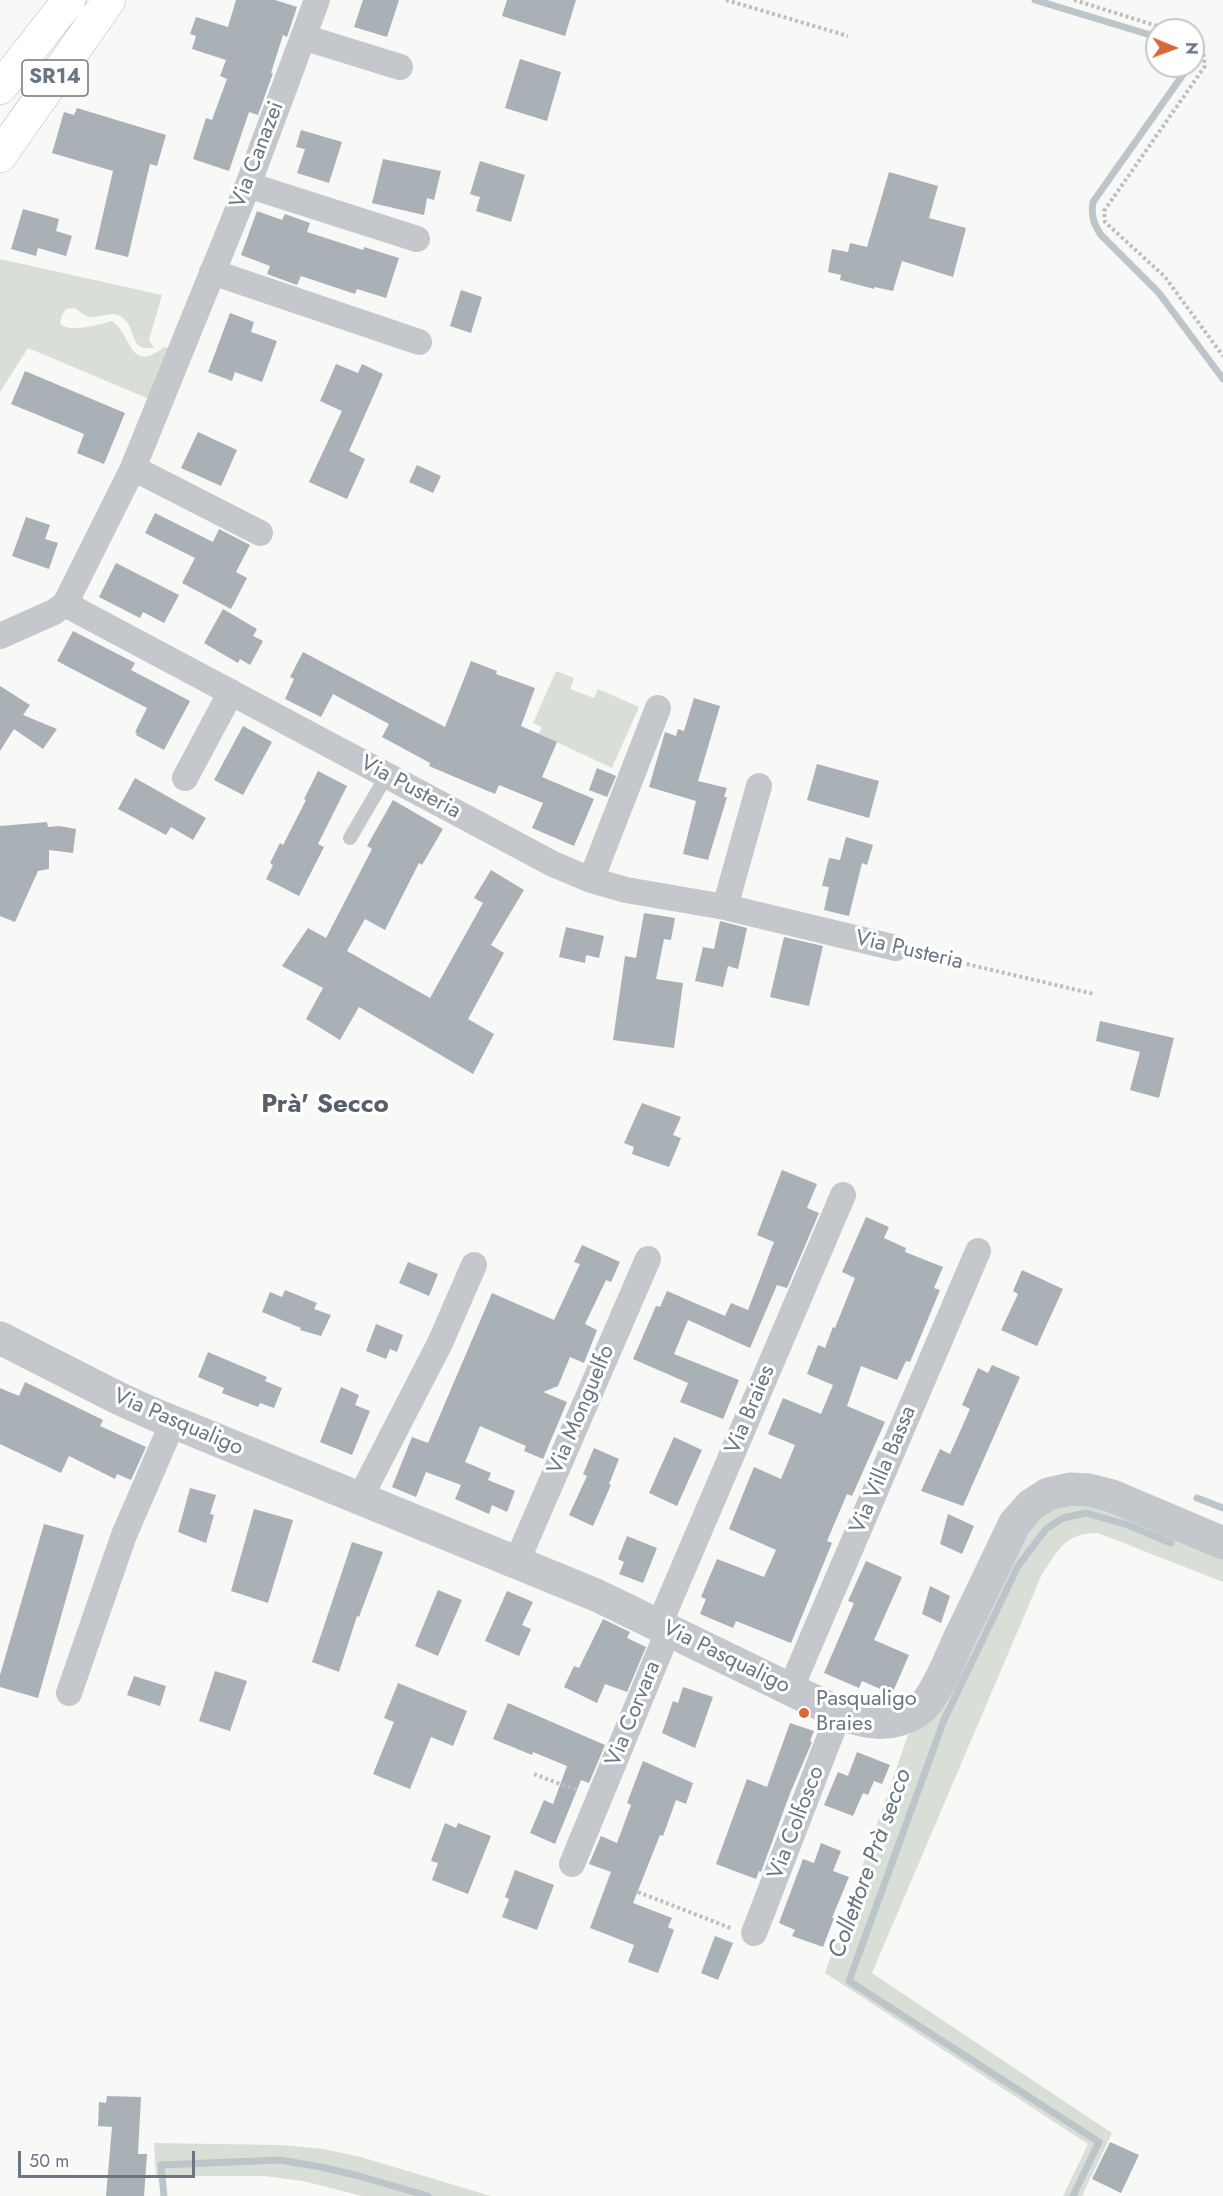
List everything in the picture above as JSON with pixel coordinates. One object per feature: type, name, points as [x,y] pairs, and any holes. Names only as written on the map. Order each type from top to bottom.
[{"type":"main road","name":"SR14","points":[[0,88],[69,0]]},
{"type":"main road","name":"SR14","points":[[0,156],[110,0]]},
{"type":"street","name":"Via Canazei","points":[[65,604],[133,468],[248,185],[317,0]]},
{"type":"street","points":[[303,37],[400,67]]},
{"type":"street","points":[[248,185],[417,239]]},
{"type":"street","points":[[212,272],[419,342]]},
{"type":"street","points":[[133,468],[260,533]]},
{"type":"street","points":[[0,636],[54,612],[65,604]]},
{"type":"street","name":"Via Pusteria","points":[[65,604],[553,864],[591,880],[626,890],[725,907],[896,948]]},
{"type":"street","points":[[184,778],[231,692]]},
{"type":"street","points":[[591,880],[658,708]]},
{"type":"street","points":[[725,907],[759,786]]},
{"type":"street","name":"Via Braies","points":[[664,1627],[843,1195]]},
{"type":"street","name":"Via Villa Bassa","points":[[790,1690],[978,1251]]},
{"type":"street","name":"Via Monguelfo","points":[[517,1561],[648,1259]]},
{"type":"street","points":[[360,1498],[440,1343],[474,1265]]},
{"type":"street","name":"Via Pasqualigo","points":[[0,1338],[117,1398],[517,1561],[664,1627],[790,1690],[862,1722],[884,1724],[902,1719],[920,1709],[944,1672],[1015,1523],[1030,1505],[1048,1494],[1070,1489],[1089,1490],[1112,1496],[1223,1542]]},
{"type":"street","points":[[69,1693],[124,1535],[173,1422]]},
{"type":"street","name":"Via Corvara","points":[[572,1864],[664,1627]]},
{"type":"street","name":"Via Colfosco","points":[[754,1933],[839,1713]]},
{"type":"lane","points":[[350,838],[387,775]]},
{"type":"path","points":[[726,0],[848,36]]},
{"type":"path","points":[[1074,0],[1145,22]]},
{"type":"path","points":[[1197,78],[1104,211],[1105,222],[1165,277],[1223,356]]},
{"type":"path","name":"Via Pusteria","points":[[896,948],[1094,994]]},
{"type":"path","points":[[534,1774],[599,1799]]},
{"type":"path","points":[[639,1892],[750,1937],[754,1933]]},
{"type":"shaded area","points":[[0,259],[162,295],[149,340],[154,348],[140,346],[128,323],[118,315],[92,317],[74,308],[66,309],[60,324],[65,327],[78,328],[112,321],[119,327],[137,355],[144,357],[164,347],[169,349],[149,399],[28,348],[0,392]]},
{"type":"shaded area","points":[[556,671],[574,678],[570,689],[594,698],[598,689],[639,707],[612,768],[539,734],[542,727],[533,723]]},
{"type":"shaded area","points":[[1071,1503],[1089,1503],[1223,1555],[1223,1582],[1098,1533],[1077,1536],[1064,1544],[1042,1574],[872,1973],[1112,2133],[1082,2196],[1063,2196],[1088,2144],[825,1973],[908,1735],[934,1716],[1026,1530],[1052,1509]]},
{"type":"shaded area","points":[[154,2143],[281,2145],[324,2149],[361,2157],[491,2196],[362,2196],[303,2181],[264,2176],[156,2176]]},
{"type":"building","points":[[236,0],[275,0],[297,7],[287,37],[283,35],[258,115],[249,112],[229,171],[193,159],[206,118],[212,120],[227,79],[220,76],[226,60],[192,49],[196,36],[190,34],[196,17],[228,27]]},
{"type":"building","points":[[363,0],[399,0],[387,37],[354,27]]},
{"type":"building","points":[[507,0],[576,0],[565,36],[502,16]]},
{"type":"building","points":[[520,59],[561,72],[547,121],[505,108]]},
{"type":"building","points":[[77,108],[166,135],[157,166],[150,164],[128,257],[95,249],[113,171],[52,153],[64,112],[74,115]]},
{"type":"building","points":[[301,130],[342,142],[329,183],[297,173],[305,149],[296,147]]},
{"type":"building","points":[[383,159],[441,171],[434,200],[427,198],[424,215],[372,203]]},
{"type":"building","points":[[480,161],[525,175],[511,222],[476,211],[480,197],[470,194]]},
{"type":"building","points":[[889,172],[938,186],[929,218],[966,228],[953,277],[902,261],[893,291],[874,287],[874,289],[840,280],[841,275],[828,272],[832,249],[848,252],[850,243],[867,247]]},
{"type":"building","points":[[23,209],[59,219],[56,231],[72,236],[66,256],[38,248],[36,256],[11,249]]},
{"type":"building","points":[[257,211],[282,220],[285,214],[310,223],[307,232],[363,250],[364,247],[399,258],[386,298],[357,289],[355,294],[301,276],[297,285],[267,274],[270,266],[241,255]]},
{"type":"building","points":[[461,290],[482,297],[471,333],[450,326]]},
{"type":"building","points":[[230,313],[254,322],[251,332],[277,341],[262,382],[235,372],[232,381],[208,372]]},
{"type":"building","points":[[336,364],[358,373],[362,364],[383,374],[349,451],[365,459],[347,499],[309,482],[342,411],[320,401]]},
{"type":"building","points":[[25,371],[125,413],[104,464],[77,453],[84,434],[11,404]]},
{"type":"building","points":[[198,432],[237,450],[221,486],[181,468]]},
{"type":"building","points":[[417,465],[441,476],[433,493],[409,482]]},
{"type":"building","points":[[155,513],[213,542],[219,529],[250,545],[236,572],[247,578],[231,609],[182,583],[195,558],[145,533]]},
{"type":"building","points":[[26,517],[50,525],[45,539],[58,543],[49,569],[12,556]]},
{"type":"building","points":[[116,563],[179,595],[164,623],[143,612],[140,618],[99,597]]},
{"type":"building","points":[[223,609],[257,629],[253,636],[263,641],[250,665],[240,659],[238,663],[204,643]]},
{"type":"building","points":[[73,631],[135,663],[131,670],[190,701],[164,750],[136,735],[135,732],[147,708],[57,661]]},
{"type":"building","points":[[303,652],[445,727],[471,661],[497,671],[496,674],[535,688],[521,726],[557,742],[542,777],[594,799],[574,846],[532,828],[543,803],[499,785],[495,794],[429,766],[430,763],[382,737],[389,724],[333,694],[321,717],[285,699],[294,679],[290,677]]},
{"type":"building","points":[[0,686],[30,705],[23,715],[57,729],[43,749],[14,729],[0,751]]},
{"type":"building","points":[[694,698],[720,706],[698,781],[727,788],[724,797],[727,797],[708,860],[683,854],[696,801],[649,787],[665,732],[676,736],[678,729],[684,731]]},
{"type":"building","points":[[243,726],[272,742],[243,795],[214,780]]},
{"type":"building","points":[[817,764],[879,781],[869,818],[807,800]]},
{"type":"building","points":[[597,768],[616,776],[607,797],[589,790]]},
{"type":"building","points":[[318,771],[347,786],[318,844],[324,847],[299,896],[266,879],[273,865],[270,863],[280,843],[283,845]]},
{"type":"building","points":[[135,778],[206,818],[193,840],[171,827],[166,835],[118,809]]},
{"type":"building","points":[[393,800],[443,829],[422,865],[419,863],[385,930],[365,919],[347,951],[430,998],[483,903],[474,898],[491,870],[524,890],[491,945],[504,953],[468,1019],[494,1034],[473,1074],[359,1007],[340,1040],[306,1019],[323,988],[282,966],[308,928],[326,938],[372,849],[367,846]]},
{"type":"building","points":[[47,822],[48,827],[76,829],[73,853],[49,850],[49,869],[38,871],[15,922],[0,916],[0,826]]},
{"type":"building","points":[[846,837],[873,845],[867,865],[862,863],[849,916],[824,910],[829,887],[822,886],[829,858],[840,860]]},
{"type":"building","points":[[644,913],[675,918],[671,940],[664,939],[656,979],[683,983],[674,1048],[613,1040],[625,956],[636,958]]},
{"type":"building","points":[[720,921],[747,928],[738,969],[728,966],[723,987],[695,981],[703,947],[714,949]]},
{"type":"building","points":[[566,927],[604,936],[599,958],[586,955],[585,963],[559,957]]},
{"type":"building","points":[[784,937],[823,946],[809,1006],[770,997]]},
{"type":"building","points":[[1100,1021],[1174,1038],[1159,1098],[1130,1090],[1140,1052],[1096,1041]]},
{"type":"building","points":[[642,1103],[681,1117],[673,1135],[681,1138],[669,1167],[632,1154],[634,1147],[624,1143]]},
{"type":"building","points":[[782,1170],[817,1184],[807,1208],[819,1213],[787,1288],[777,1285],[750,1348],[688,1320],[674,1354],[739,1380],[723,1419],[680,1402],[688,1383],[633,1359],[656,1306],[660,1307],[667,1291],[725,1316],[731,1303],[748,1310],[774,1242],[757,1235]]},
{"type":"building","points":[[866,1217],[889,1227],[884,1238],[906,1248],[905,1252],[943,1267],[934,1288],[940,1290],[910,1362],[906,1361],[897,1380],[861,1366],[847,1406],[885,1422],[852,1496],[847,1494],[827,1541],[832,1543],[791,1643],[736,1621],[733,1628],[700,1614],[706,1599],[701,1597],[717,1559],[764,1577],[776,1550],[729,1529],[754,1467],[781,1479],[795,1445],[768,1434],[783,1398],[821,1414],[833,1385],[807,1374],[818,1345],[825,1348],[833,1327],[835,1328],[855,1278],[842,1272]]},
{"type":"building","points":[[582,1245],[620,1262],[611,1282],[606,1280],[585,1324],[597,1330],[584,1363],[570,1357],[558,1386],[543,1392],[567,1402],[543,1459],[524,1451],[526,1446],[480,1426],[465,1462],[491,1473],[488,1480],[515,1491],[507,1512],[492,1505],[489,1514],[455,1499],[461,1485],[426,1472],[416,1497],[392,1487],[412,1437],[428,1443],[492,1293],[554,1320],[580,1264],[574,1262]]},
{"type":"building","points":[[408,1262],[438,1274],[429,1296],[399,1283]]},
{"type":"building","points":[[1022,1270],[1063,1289],[1037,1346],[1001,1330],[1018,1294],[1013,1291]]},
{"type":"building","points":[[285,1290],[317,1303],[314,1309],[331,1315],[321,1336],[300,1330],[301,1328],[262,1312],[270,1292],[282,1297]]},
{"type":"building","points":[[376,1324],[403,1335],[397,1352],[390,1349],[386,1359],[366,1351]]},
{"type":"building","points":[[208,1352],[267,1377],[265,1381],[282,1388],[274,1408],[260,1403],[258,1407],[222,1393],[224,1388],[198,1377]]},
{"type":"building","points":[[992,1365],[1020,1377],[963,1506],[921,1491],[940,1449],[950,1454],[970,1409],[962,1405],[978,1368],[988,1373]]},
{"type":"building","points":[[25,1382],[103,1420],[100,1426],[146,1447],[131,1480],[117,1474],[115,1479],[69,1456],[61,1473],[0,1444],[0,1388],[19,1396]]},
{"type":"building","points":[[341,1387],[359,1395],[355,1405],[370,1411],[352,1455],[320,1442]]},
{"type":"building","points":[[674,1437],[702,1450],[677,1506],[649,1493]]},
{"type":"building","points":[[594,1448],[619,1459],[609,1484],[611,1485],[593,1526],[569,1515],[587,1476],[583,1474]]},
{"type":"building","points":[[190,1488],[216,1495],[210,1514],[214,1515],[206,1543],[178,1532]]},
{"type":"building","points":[[254,1509],[293,1520],[268,1603],[231,1591]]},
{"type":"building","points":[[948,1514],[974,1526],[962,1554],[940,1544]]},
{"type":"building","points":[[44,1524],[84,1535],[38,1698],[0,1687],[0,1675]]},
{"type":"building","points":[[627,1536],[657,1548],[643,1583],[619,1574],[624,1562],[618,1559]]},
{"type":"building","points":[[352,1542],[383,1552],[359,1617],[357,1616],[339,1672],[312,1662]]},
{"type":"building","points":[[866,1561],[902,1577],[874,1640],[909,1655],[892,1694],[862,1681],[859,1688],[824,1673],[854,1603],[848,1601]]},
{"type":"building","points":[[930,1586],[950,1596],[941,1623],[922,1614]]},
{"type":"building","points":[[438,1590],[462,1600],[438,1656],[415,1646]]},
{"type":"building","points":[[507,1591],[533,1602],[522,1625],[531,1629],[519,1656],[485,1641]]},
{"type":"building","points":[[603,1619],[630,1632],[627,1638],[646,1647],[627,1692],[605,1684],[597,1703],[564,1687],[574,1666],[579,1668]]},
{"type":"building","points":[[215,1671],[247,1681],[230,1731],[199,1721]]},
{"type":"building","points":[[134,1676],[166,1686],[160,1706],[127,1695]]},
{"type":"building","points":[[398,1683],[467,1711],[453,1746],[431,1737],[410,1789],[373,1774],[394,1722],[384,1718]]},
{"type":"building","points":[[683,1687],[713,1697],[695,1748],[662,1733],[673,1701],[678,1703]]},
{"type":"building","points":[[508,1703],[605,1745],[589,1783],[581,1780],[555,1844],[530,1833],[544,1800],[553,1804],[567,1766],[493,1739]]},
{"type":"building","points":[[790,1723],[814,1731],[810,1741],[812,1742],[761,1872],[759,1871],[756,1879],[716,1864],[747,1779],[767,1787]]},
{"type":"building","points":[[857,1752],[890,1765],[882,1784],[874,1781],[868,1795],[863,1793],[853,1816],[824,1805],[838,1772],[848,1776]]},
{"type":"building","points":[[643,1761],[693,1783],[686,1804],[676,1800],[663,1836],[660,1835],[633,1903],[672,1918],[668,1927],[674,1930],[658,1973],[628,1962],[634,1945],[590,1928],[611,1872],[589,1864],[601,1836],[617,1843],[631,1805],[627,1803]]},
{"type":"building","points":[[445,1823],[456,1828],[458,1823],[491,1836],[468,1894],[432,1880],[438,1863],[431,1861]]},
{"type":"building","points":[[821,1843],[841,1851],[833,1871],[849,1877],[823,1947],[792,1936],[795,1930],[779,1923],[803,1859],[814,1863]]},
{"type":"building","points":[[515,1870],[554,1885],[537,1930],[502,1917],[509,1899],[505,1897]]},
{"type":"building","points":[[715,1936],[733,1943],[718,1980],[701,1973]]},
{"type":"building","points":[[107,2096],[141,2097],[138,2154],[147,2154],[144,2196],[106,2196],[112,2127],[98,2126],[99,2102],[106,2103]]},
{"type":"building","points":[[1110,2142],[1139,2155],[1121,2193],[1092,2179]]},
{"type":"waterway","points":[[1035,0],[1145,33]]},
{"type":"waterway","points":[[1181,78],[1093,202],[1094,223],[1101,235],[1159,293],[1223,379]]},
{"type":"waterway","name":"Collettore Prà secco","points":[[1197,1498],[1223,1508]]},
{"type":"waterway","name":"Collettore Prà secco","points":[[1073,2196],[1099,2142],[849,1981],[944,1720],[1018,1566],[1046,1529],[1063,1518],[1086,1513],[1125,1524],[1171,1543]]},
{"type":"waterway","name":"Collettore Prà secco","points":[[164,2196],[161,2165],[280,2160],[359,2176],[428,2196]]},
{"type":"place","name":"Pasqualigo Braies","points":[[804,1713]]},
{"type":"district","name":"Prà' Secco","points":[[325,1106]]}]
